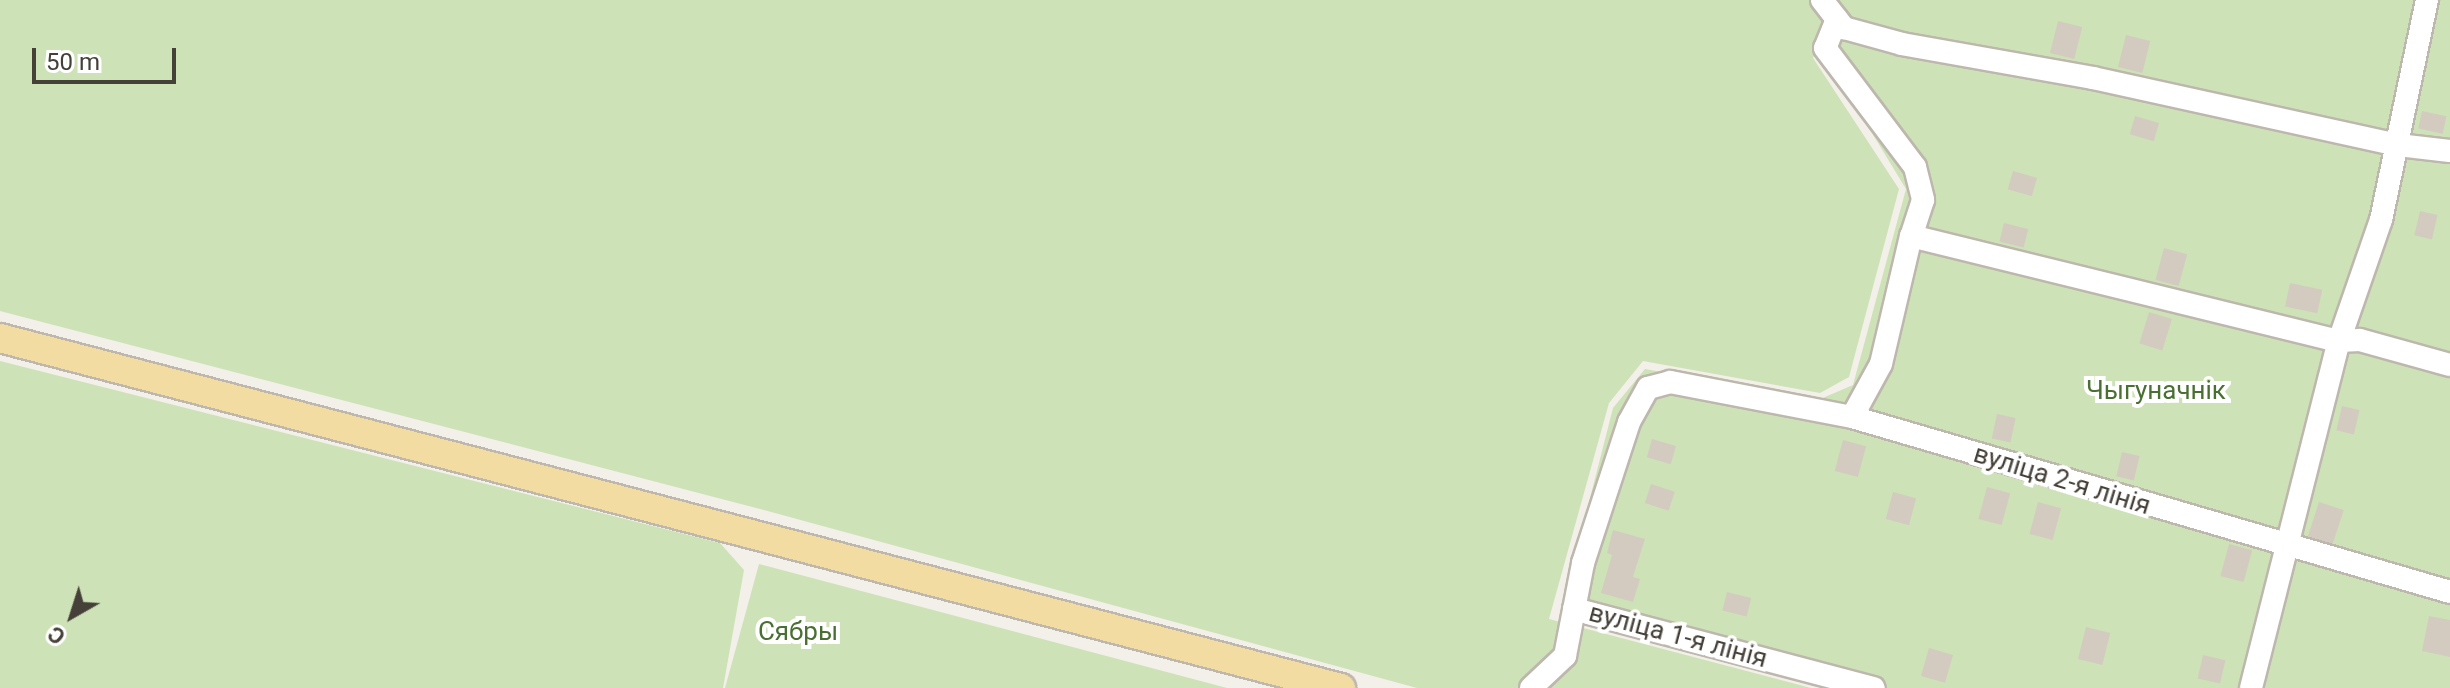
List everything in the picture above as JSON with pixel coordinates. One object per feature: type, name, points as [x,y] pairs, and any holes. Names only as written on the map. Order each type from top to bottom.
[{"type":"main road","points":[[0,338],[1341,688]]},
{"type":"lane","points":[[1822,0],[1844,28],[1959,57],[2093,78],[2398,145],[2450,151]]},
{"type":"lane","points":[[2251,688],[2339,341],[2381,220],[2427,0]]},
{"type":"lane","points":[[1837,19],[1825,48],[1915,167],[1923,200],[1911,236],[1881,364],[1852,417]]},
{"type":"lane","points":[[1911,236],[2339,341],[2360,340],[2450,365]]},
{"type":"lane","name":"вуліца 2-я лінія","points":[[1574,609],[1583,563],[1629,422],[1648,388],[1670,382],[1852,417],[2133,502],[2289,543],[2450,592]]},
{"type":"lane","points":[[1531,688],[1565,656],[1574,609]]},
{"type":"lane","name":"вуліца 1-я лінія","points":[[1574,609],[1874,688]]},
{"type":"green space","points":[[0,0],[1816,0],[1831,17],[1813,58],[1899,189],[1849,377],[1820,393],[1643,361],[1609,403],[1549,619],[1811,688],[1417,688],[760,509],[0,311]]},
{"type":"green space","name":"Чыгуначнік","points":[[1823,0],[2450,0],[2450,688],[1841,688],[1560,616],[1613,408],[1645,369],[1818,400],[1853,385],[1906,189],[1827,59]]},
{"type":"green space","points":[[0,361],[720,543],[744,570],[723,688],[0,688]]},
{"type":"green space","name":"Сябры","points":[[759,564],[1227,688],[725,688]]},
{"type":"building","points":[[2058,21],[2082,27],[2074,59],[2050,53]]},
{"type":"building","points":[[2126,35],[2150,41],[2142,73],[2118,67]]},
{"type":"building","points":[[2422,111],[2446,116],[2443,134],[2418,129]]},
{"type":"building","points":[[2135,116],[2159,123],[2154,141],[2130,134]]},
{"type":"building","points":[[2013,171],[2037,178],[2032,196],[2008,189]]},
{"type":"building","points":[[2420,211],[2438,215],[2432,239],[2414,235]]},
{"type":"building","points":[[2004,223],[2028,229],[2024,247],[1999,241]]},
{"type":"building","points":[[2164,248],[2187,254],[2179,286],[2155,280]]},
{"type":"building","points":[[2290,283],[2322,290],[2317,313],[2285,306]]},
{"type":"building","points":[[2149,312],[2172,319],[2162,351],[2139,344]]},
{"type":"building","points":[[2342,406],[2360,410],[2354,434],[2336,430]]},
{"type":"building","points":[[1997,414],[2016,418],[2010,442],[1992,438]]},
{"type":"building","points":[[1652,439],[1676,446],[1671,464],[1647,457]]},
{"type":"building","points":[[1843,440],[1866,446],[1858,477],[1835,471]]},
{"type":"building","points":[[2122,452],[2140,456],[2134,480],[2116,476]]},
{"type":"building","points":[[1651,484],[1675,492],[1669,511],[1645,503]]},
{"type":"building","points":[[1987,487],[2010,493],[2002,525],[1978,519]]},
{"type":"building","points":[[1893,492],[1916,498],[1909,525],[1886,519]]},
{"type":"building","points":[[2038,502],[2061,508],[2053,540],[2029,534]]},
{"type":"building","points":[[2319,502],[2344,510],[2333,544],[2308,536]]},
{"type":"building","points":[[1613,530],[1645,539],[1633,577],[1640,579],[1633,602],[1601,593],[1612,555],[1607,553]]},
{"type":"building","points":[[2229,544],[2252,550],[2244,582],[2220,576]]},
{"type":"building","points":[[1727,592],[1751,598],[1747,616],[1722,610]]},
{"type":"building","points":[[2429,616],[2450,620],[2450,657],[2422,651]]},
{"type":"building","points":[[2086,627],[2110,633],[2102,665],[2078,659]]},
{"type":"building","points":[[1929,648],[1953,655],[1945,683],[1921,676]]},
{"type":"building","points":[[2203,655],[2225,660],[2220,684],[2198,678]]}]
